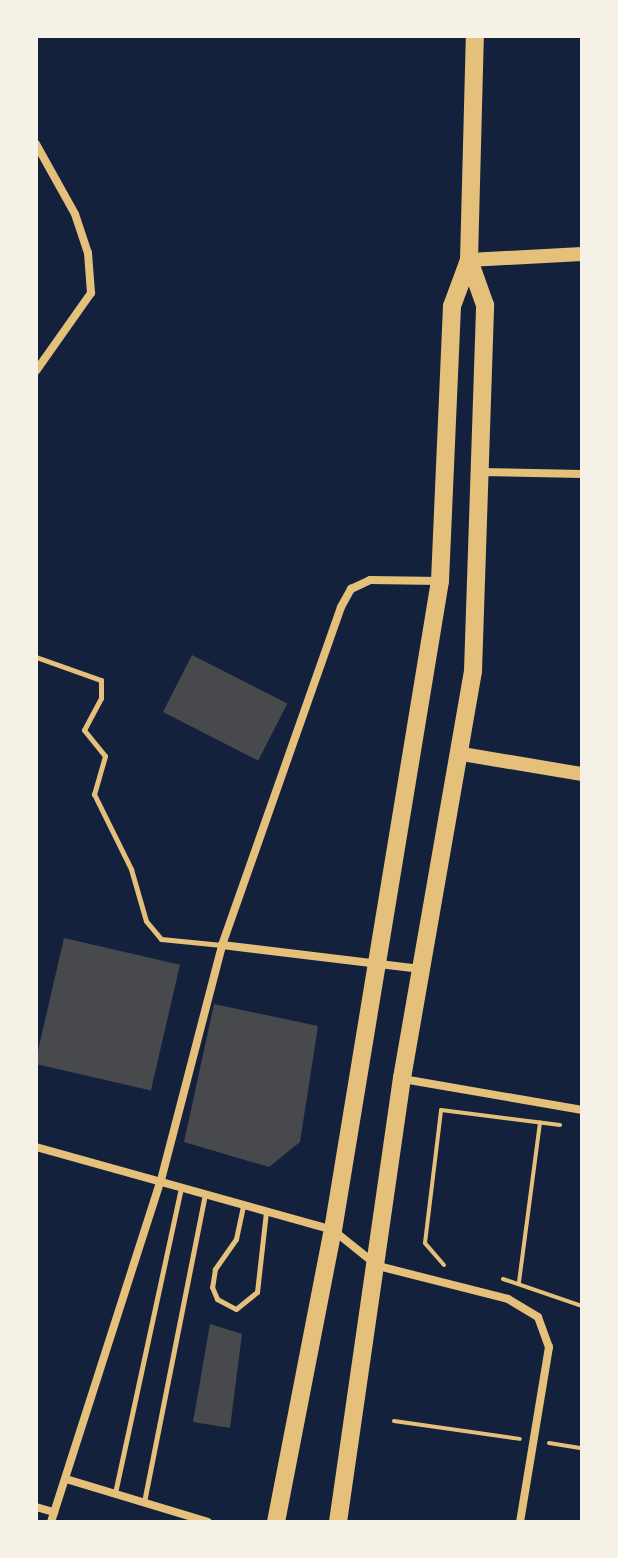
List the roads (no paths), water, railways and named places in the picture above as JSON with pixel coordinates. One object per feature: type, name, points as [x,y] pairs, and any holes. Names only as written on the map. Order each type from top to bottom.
[{"type":"highway","points":[[276,1522],[333,1230],[440,581],[452,306],[469,260],[475,36]]},
{"type":"highway","points":[[338,1522],[378,1266],[402,1078],[462,754],[473,671],[485,305],[469,260]]},
{"type":"street","points":[[36,144],[75,214],[88,253],[91,293],[36,371]]},
{"type":"street","points":[[469,260],[582,254]]},
{"type":"street","points":[[481,472],[582,474]]},
{"type":"street","points":[[51,1522],[161,1180],[222,945],[351,589],[370,580],[440,581]]},
{"type":"street","points":[[462,754],[582,774]]},
{"type":"street","points":[[222,945],[377,967],[422,969]]},
{"type":"street","points":[[402,1078],[582,1110]]},
{"type":"street","points":[[36,1147],[333,1230],[378,1266],[508,1299],[538,1317],[549,1347],[520,1522]]},
{"type":"street","points":[[66,1479],[208,1522]]},
{"type":"street","points":[[36,1507],[54,1512]]},
{"type":"lane","points":[[36,657],[101,680],[101,698],[84,730],[105,756],[94,794],[131,869],[146,921],[161,939],[222,945]]},
{"type":"lane","points":[[115,1493],[181,1187]]},
{"type":"lane","points":[[144,1502],[205,1194]]},
{"type":"lane","points":[[243,1204],[236,1239],[215,1269],[212,1287],[226,1307],[247,1305],[257,1292],[266,1211]]}]
